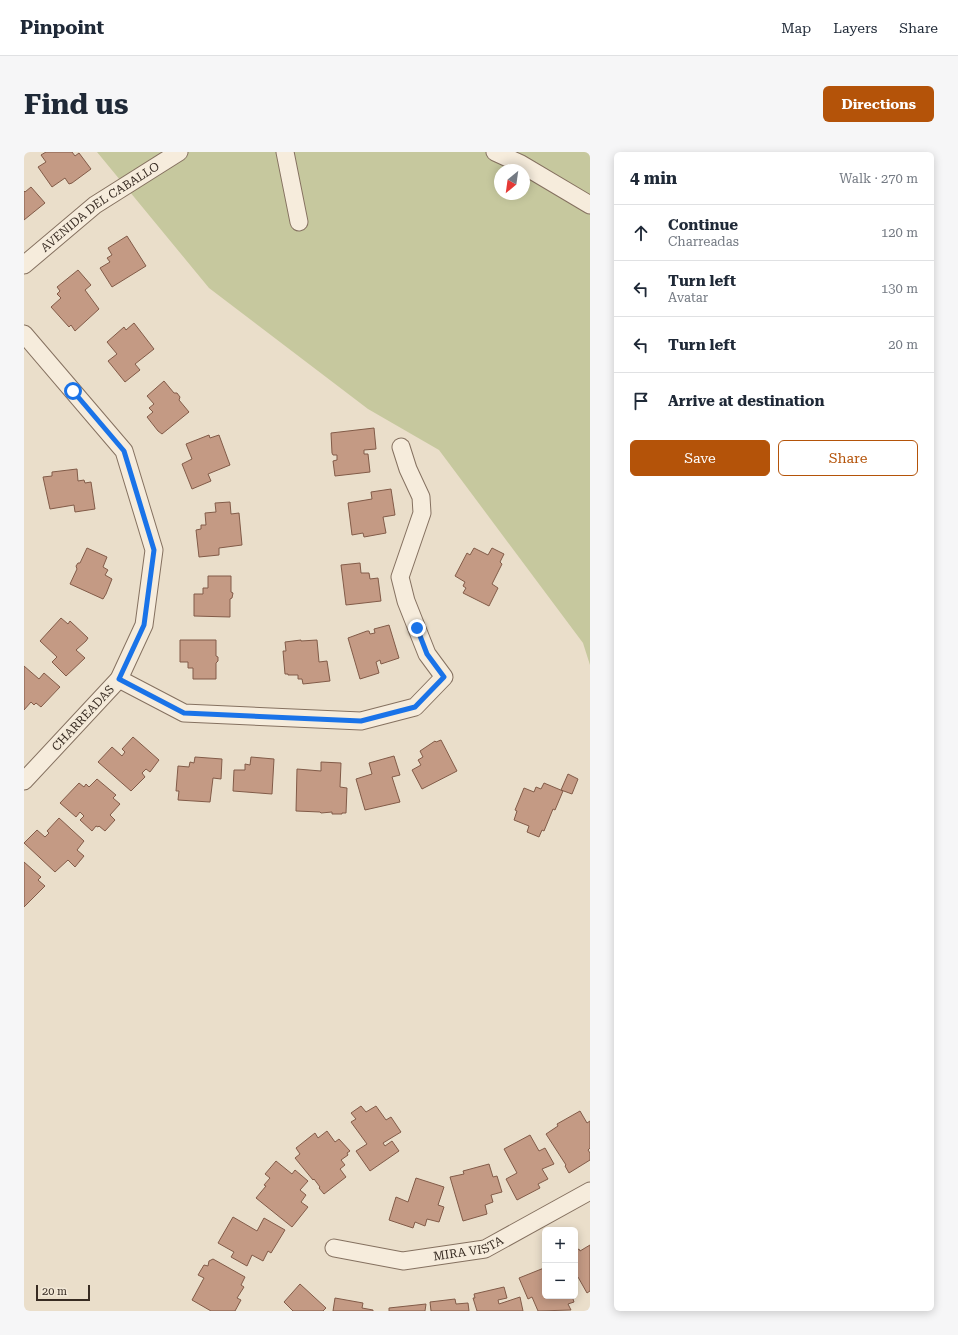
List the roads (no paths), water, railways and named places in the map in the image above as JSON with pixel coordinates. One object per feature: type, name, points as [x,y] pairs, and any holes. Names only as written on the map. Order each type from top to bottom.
[{"type":"street","name":"AVENIDA DEL CABALLO","points":[[24,265],[95,205],[179,152]]},
{"type":"street","points":[[285,152],[299,222]]},
{"type":"street","points":[[495,152],[524,158],[590,205]]},
{"type":"street","name":"CHARREADAS","points":[[24,334],[124,451],[154,550],[144,625],[119,679],[24,781]]},
{"type":"street","points":[[119,679],[184,713],[361,721],[415,707],[444,677],[427,654],[406,601],[400,577],[422,512],[421,497],[408,469],[401,447]]},
{"type":"street","name":"MIRA VISTA","points":[[334,1248],[403,1261],[485,1249],[590,1191]]}]
